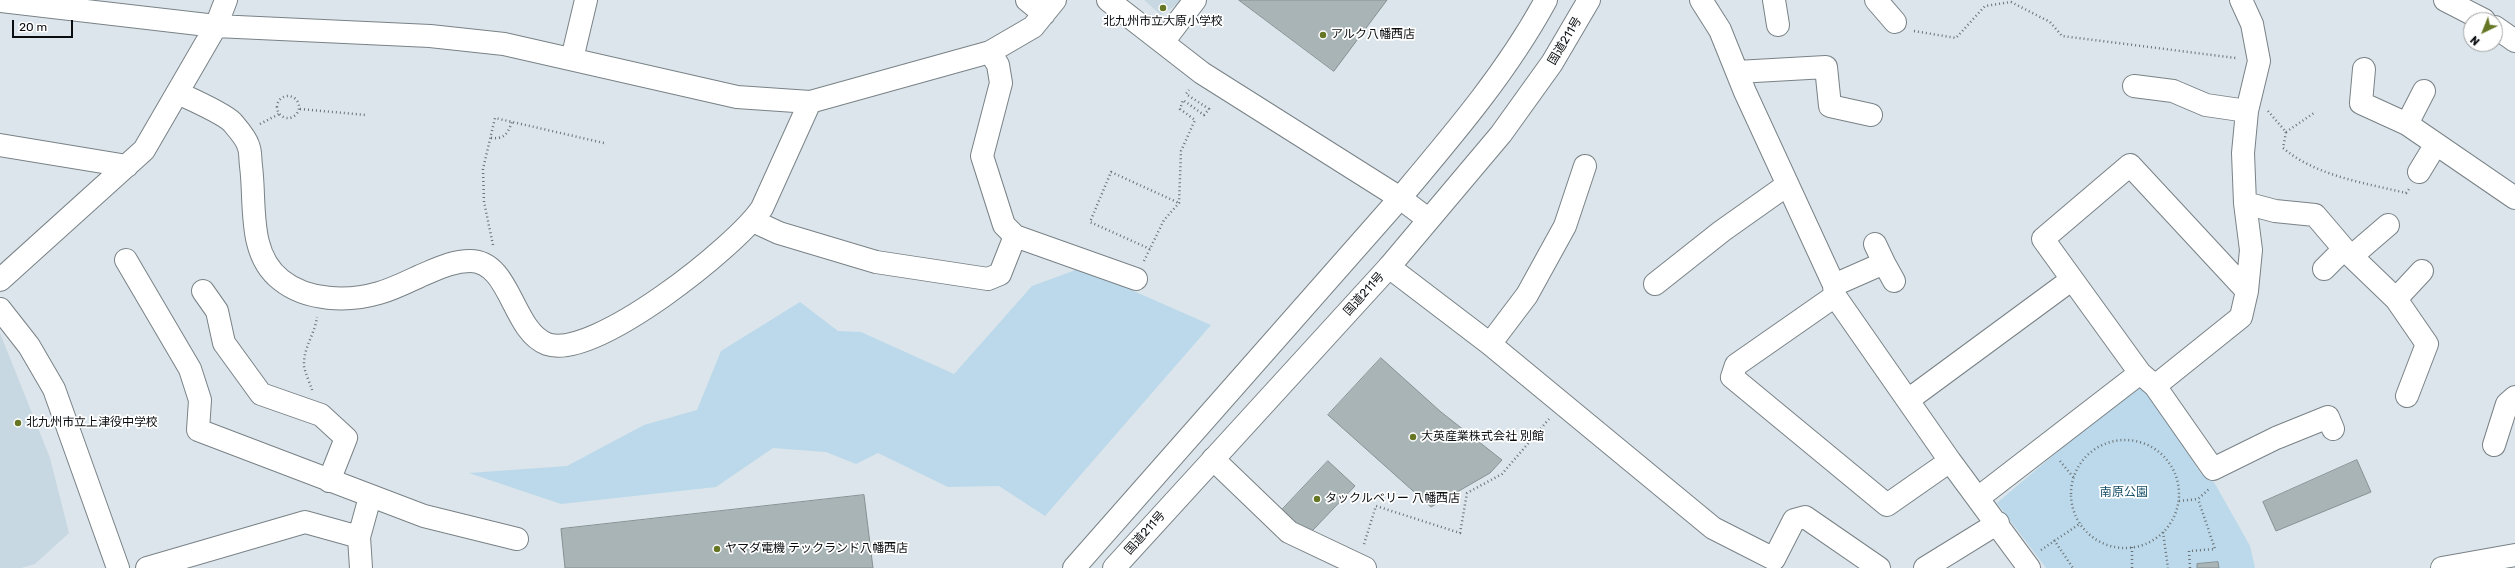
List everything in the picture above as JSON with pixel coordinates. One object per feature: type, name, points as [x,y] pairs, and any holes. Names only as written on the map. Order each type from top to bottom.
[{"type":"main road","points":[[0,280],[144,150],[216,26],[226,0]]},
{"type":"main road","points":[[572,59],[586,0]]},
{"type":"main road","points":[[0,1],[216,26],[430,36],[504,44],[736,97],[810,102],[990,52],[1033,26],[1050,7],[1027,0]]},
{"type":"main road","points":[[1108,0],[1202,73],[1400,198],[1428,219]]},
{"type":"main road","points":[[1163,42],[1195,0]]},
{"type":"main road","points":[[1074,568],[1400,198],[1453,135],[1493,81],[1546,0]]},
{"type":"main road","name":"国道211号","points":[[1114,568],[1213,459],[1284,384],[1389,267],[1501,134],[1552,62],[1589,0]]},
{"type":"main road","points":[[1700,0],[1720,30],[1736,72],[1834,290],[1950,461],[1998,523],[2027,565]]},
{"type":"main road","points":[[1774,0],[1778,24]]},
{"type":"main road","points":[[1876,0],[1894,22]]},
{"type":"main road","points":[[1978,498],[2148,379],[2241,317],[2247,291],[2251,250],[2245,203],[2243,153],[2249,101],[2259,61],[2252,24],[2241,0]]},
{"type":"main road","points":[[2445,0],[2468,12]]},
{"type":"main road","points":[[2503,33],[2515,41]]},
{"type":"main road","points":[[990,52],[998,65],[1001,83],[982,156],[1004,225],[1015,236],[1136,279]]},
{"type":"main road","points":[[1736,72],[1826,67],[1830,106],[1871,115]]},
{"type":"main road","points":[[2364,69],[2361,103],[2407,124],[2515,198]]},
{"type":"main road","points":[[2134,86],[2173,91],[2206,105],[2249,101]]},
{"type":"main road","points":[[2407,124],[2424,90]]},
{"type":"main road","points":[[178,93],[231,121],[248,146],[253,183],[255,231],[266,264],[281,280],[296,289],[319,297],[353,298],[379,293],[456,262],[474,261],[492,269],[503,284],[531,334],[548,345],[573,344],[617,324],[662,298],[706,264],[753,221],[762,208],[810,102]]},
{"type":"main road","points":[[2419,172],[2436,144]]},
{"type":"main road","points":[[0,146],[127,166]]},
{"type":"main road","points":[[2247,291],[2130,165],[2043,239],[2071,280],[2148,379],[2213,469],[2276,438],[2328,417],[2334,429]]},
{"type":"main road","points":[[1490,344],[1527,295],[1565,226],[1585,166]]},
{"type":"main road","points":[[1655,284],[1722,231],[1787,185]]},
{"type":"main road","points":[[2245,203],[2275,211],[2315,215],[2348,253],[2396,299],[2427,344],[2408,396]]},
{"type":"main road","points":[[753,221],[780,233],[876,262],[988,279],[1000,274],[1015,236]]},
{"type":"main road","points":[[2324,270],[2388,225]]},
{"type":"main road","points":[[1875,244],[1889,272],[1834,290],[1736,366],[1732,377],[1887,505],[1950,461]]},
{"type":"main road","points":[[126,260],[190,369],[200,400],[198,430],[370,497],[424,516],[517,539]]},
{"type":"main road","points":[[1389,267],[1490,344],[1713,528],[1774,559],[1794,520],[1805,516],[1879,568]]},
{"type":"main road","points":[[2396,299],[2422,271]]},
{"type":"main road","points":[[1908,400],[2071,280]]},
{"type":"main road","points":[[203,291],[217,311],[224,343],[261,394],[321,415],[346,438],[329,481]]},
{"type":"main road","points":[[0,309],[29,346],[54,390],[118,568]]},
{"type":"main road","points":[[2494,445],[2507,404],[2515,397]]},
{"type":"main road","points":[[1213,459],[1289,532],[1366,568]]},
{"type":"main road","points":[[361,568],[359,537],[370,497]]},
{"type":"main road","points":[[147,568],[306,522],[359,537]]},
{"type":"main road","points":[[1925,568],[1998,523]]},
{"type":"main road","points":[[2442,568],[2503,560]]},
{"type":"path","points":[[1894,22],[1900,29],[1956,38],[1984,6],[2011,2],[2050,22],[2062,36],[2259,61]]},
{"type":"path","points":[[1136,279],[1164,220],[1179,203],[1181,152],[1195,120],[1180,108],[1183,100],[1204,115],[1209,109],[1186,94],[1202,73]]},
{"type":"path","points":[[289,96],[296,99],[300,109],[293,118],[286,118],[279,114],[278,104],[282,98],[289,96]]},
{"type":"path","points":[[2249,101],[2286,132]]},
{"type":"path","points":[[300,109],[366,115]]},
{"type":"path","points":[[2314,113],[2286,132],[2283,148],[2294,158],[2342,178],[2406,193]]},
{"type":"path","points":[[492,269],[494,248],[484,202],[483,169],[495,118],[604,143]]},
{"type":"path","points":[[490,138],[500,138],[508,134],[512,122]]},
{"type":"path","points":[[1150,249],[1090,222],[1111,172],[1179,203]]},
{"type":"path","points":[[319,297],[315,329],[306,348],[304,366],[321,415]]},
{"type":"path","points":[[1364,544],[1376,506],[1460,533],[1467,493],[1502,474],[1562,404]]},
{"type":"path","points":[[2127,440],[2145,443],[2160,452],[2171,466],[2178,483],[2179,501],[2174,518],[2163,532],[2149,543],[2132,548],[2114,547],[2097,540],[2081,523],[2075,513],[2071,496],[2074,478],[2081,462],[2094,450],[2110,442],[2127,440]]},
{"type":"path","points":[[2179,501],[2198,499],[2208,492],[2213,469]]},
{"type":"path","points":[[2190,568],[2189,551],[2215,549],[2198,499]]},
{"type":"path","points":[[2027,565],[2054,540],[2081,523]]},
{"type":"path","points":[[2163,532],[2168,568]]},
{"type":"path","points":[[2054,540],[2073,568]]},
{"type":"path","points":[[2132,548],[2132,568]]},
{"type":"shaded area","name":"北九州市立大原小学校","points":[[1144,0],[1184,0],[1161,15]]},
{"type":"shaded area","name":"北九州市立上津役中学校","points":[[0,333],[50,458],[69,533],[35,564],[21,568],[0,568]]},
{"type":"green space","points":[[1081,268],[1211,325],[1045,516],[999,486],[948,487],[878,453],[856,464],[826,452],[773,448],[716,487],[561,504],[469,473],[567,466],[644,425],[697,410],[721,351],[800,302],[838,331],[861,332],[954,374],[1032,286]]},
{"type":"green space","name":"南原公園","points":[[2136,385],[2147,390],[2202,475],[2214,482],[2250,546],[2255,568],[2046,568],[1997,503]]},
{"type":"building","name":"アルク八幡西店","points":[[1239,0],[1387,0],[1334,71]]},
{"type":"building","name":"大英産業株式会社 別館","points":[[1381,358],[1441,412],[1502,460],[1490,473],[1431,507],[1328,415]]},
{"type":"building","points":[[2357,460],[2371,492],[2276,531],[2263,502]]},
{"type":"building","name":"タックルベリー 八幡西店","points":[[1328,461],[1355,486],[1312,531],[1294,525],[1280,512]]},
{"type":"building","name":"ヤマダ電機 テックランド八幡西店","points":[[864,495],[873,568],[565,568],[561,529]]},
{"type":"building","points":[[2218,562],[2219,568],[2197,568],[2197,564]]},
{"type":"place","name":"北九州市立大原小学校","points":[[1163,8]]},
{"type":"place","name":"アルク八幡西店","points":[[1323,35]]},
{"type":"place","name":"北九州市立上津役中学校","points":[[18,423]]},
{"type":"place","name":"大英産業株式会社 別館","points":[[1413,437]]},
{"type":"place","name":"タックルベリー 八幡西店","points":[[1317,499]]},
{"type":"place","name":"ヤマダ電機 テックランド八幡西店","points":[[717,549]]}]
